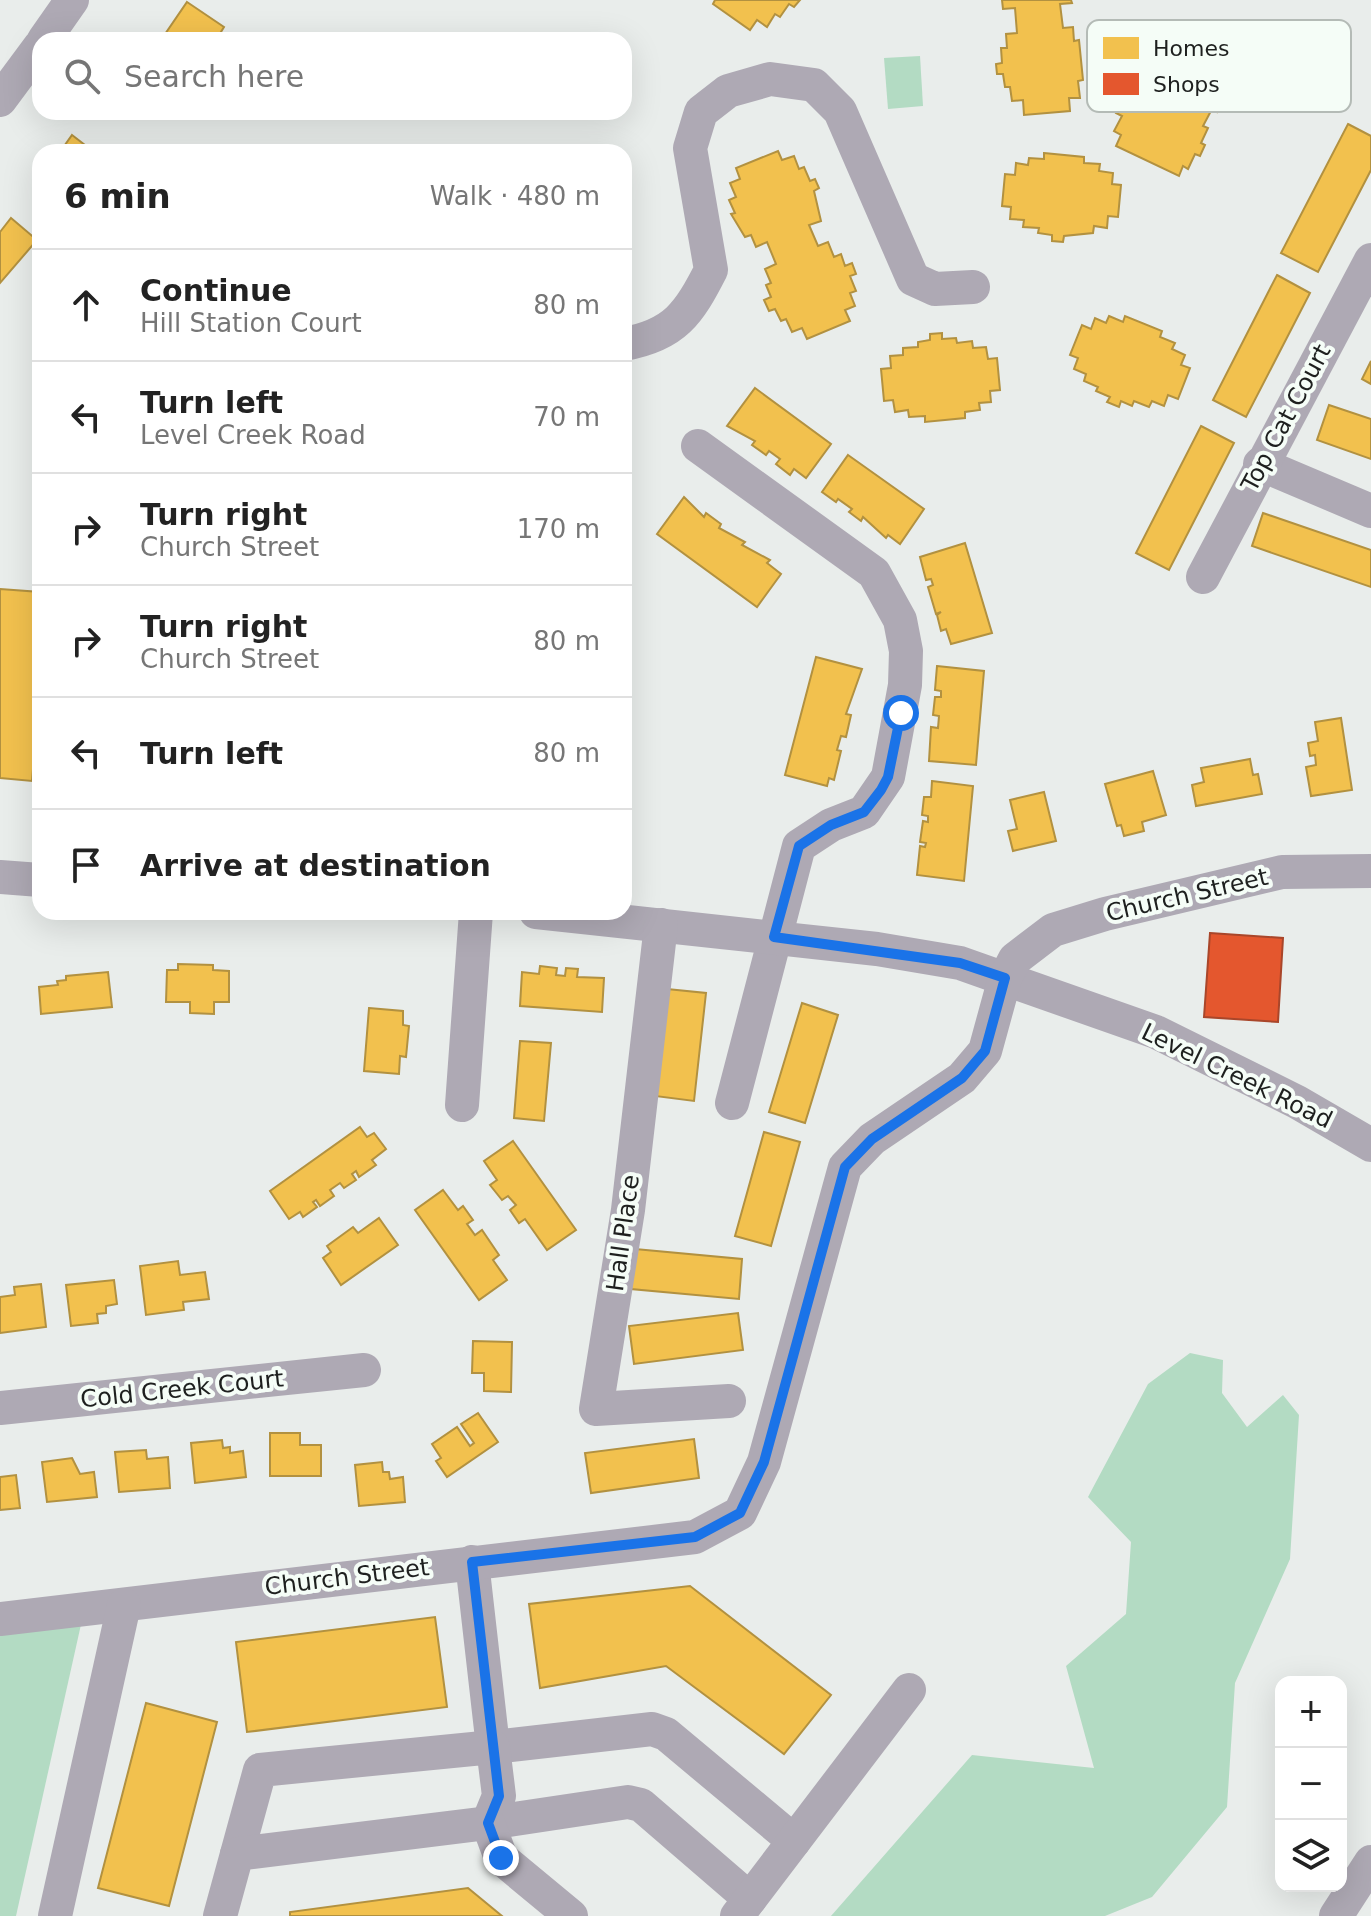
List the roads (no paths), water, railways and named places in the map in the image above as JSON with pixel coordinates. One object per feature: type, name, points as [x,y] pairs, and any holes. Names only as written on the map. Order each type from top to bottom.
[{"type":"street","points":[[50,32],[72,0]]},
{"type":"street","points":[[0,100],[32,57]]},
{"type":"street","points":[[632,343],[680,322],[711,270],[690,148],[701,112],[728,91],[770,79],[814,85],[840,111],[913,279],[935,289],[973,287]]},
{"type":"street","name":"Top Cat Court","points":[[1203,577],[1260,464],[1371,260]]},
{"type":"street","points":[[698,446],[874,573],[900,620],[906,651],[901,713],[888,777],[864,812],[831,825],[799,846],[732,1103]]},
{"type":"street","points":[[1260,464],[1371,511]]},
{"type":"street","name":"Church Street","points":[[0,1619],[695,1537],[740,1513],[764,1462],[845,1167],[872,1139],[962,1078],[985,1051],[1010,968],[1053,930],[1105,914],[1282,872],[1371,871]]},
{"type":"street","points":[[0,877],[32,879]]},
{"type":"street","points":[[462,1105],[475,920]]},
{"type":"street","name":"Level Creek Road","points":[[613,920],[774,937],[1010,968],[1156,1032],[1297,1102],[1371,1145]]},
{"type":"street","name":"Hall Place","points":[[661,925],[628,1210],[596,1409],[729,1401]]},
{"type":"street","name":"Cold Creek Court","points":[[0,1408],[364,1370]]},
{"type":"street","points":[[472,1562],[499,1796],[488,1823],[501,1858],[571,1916]]},
{"type":"street","points":[[55,1916],[124,1605]]},
{"type":"street","points":[[237,1854],[628,1802],[641,1805],[743,1907],[909,1690]]},
{"type":"street","points":[[220,1916],[260,1770],[652,1729],[666,1734],[794,1841]]},
{"type":"street","points":[[1336,1916],[1371,1862]]}]
